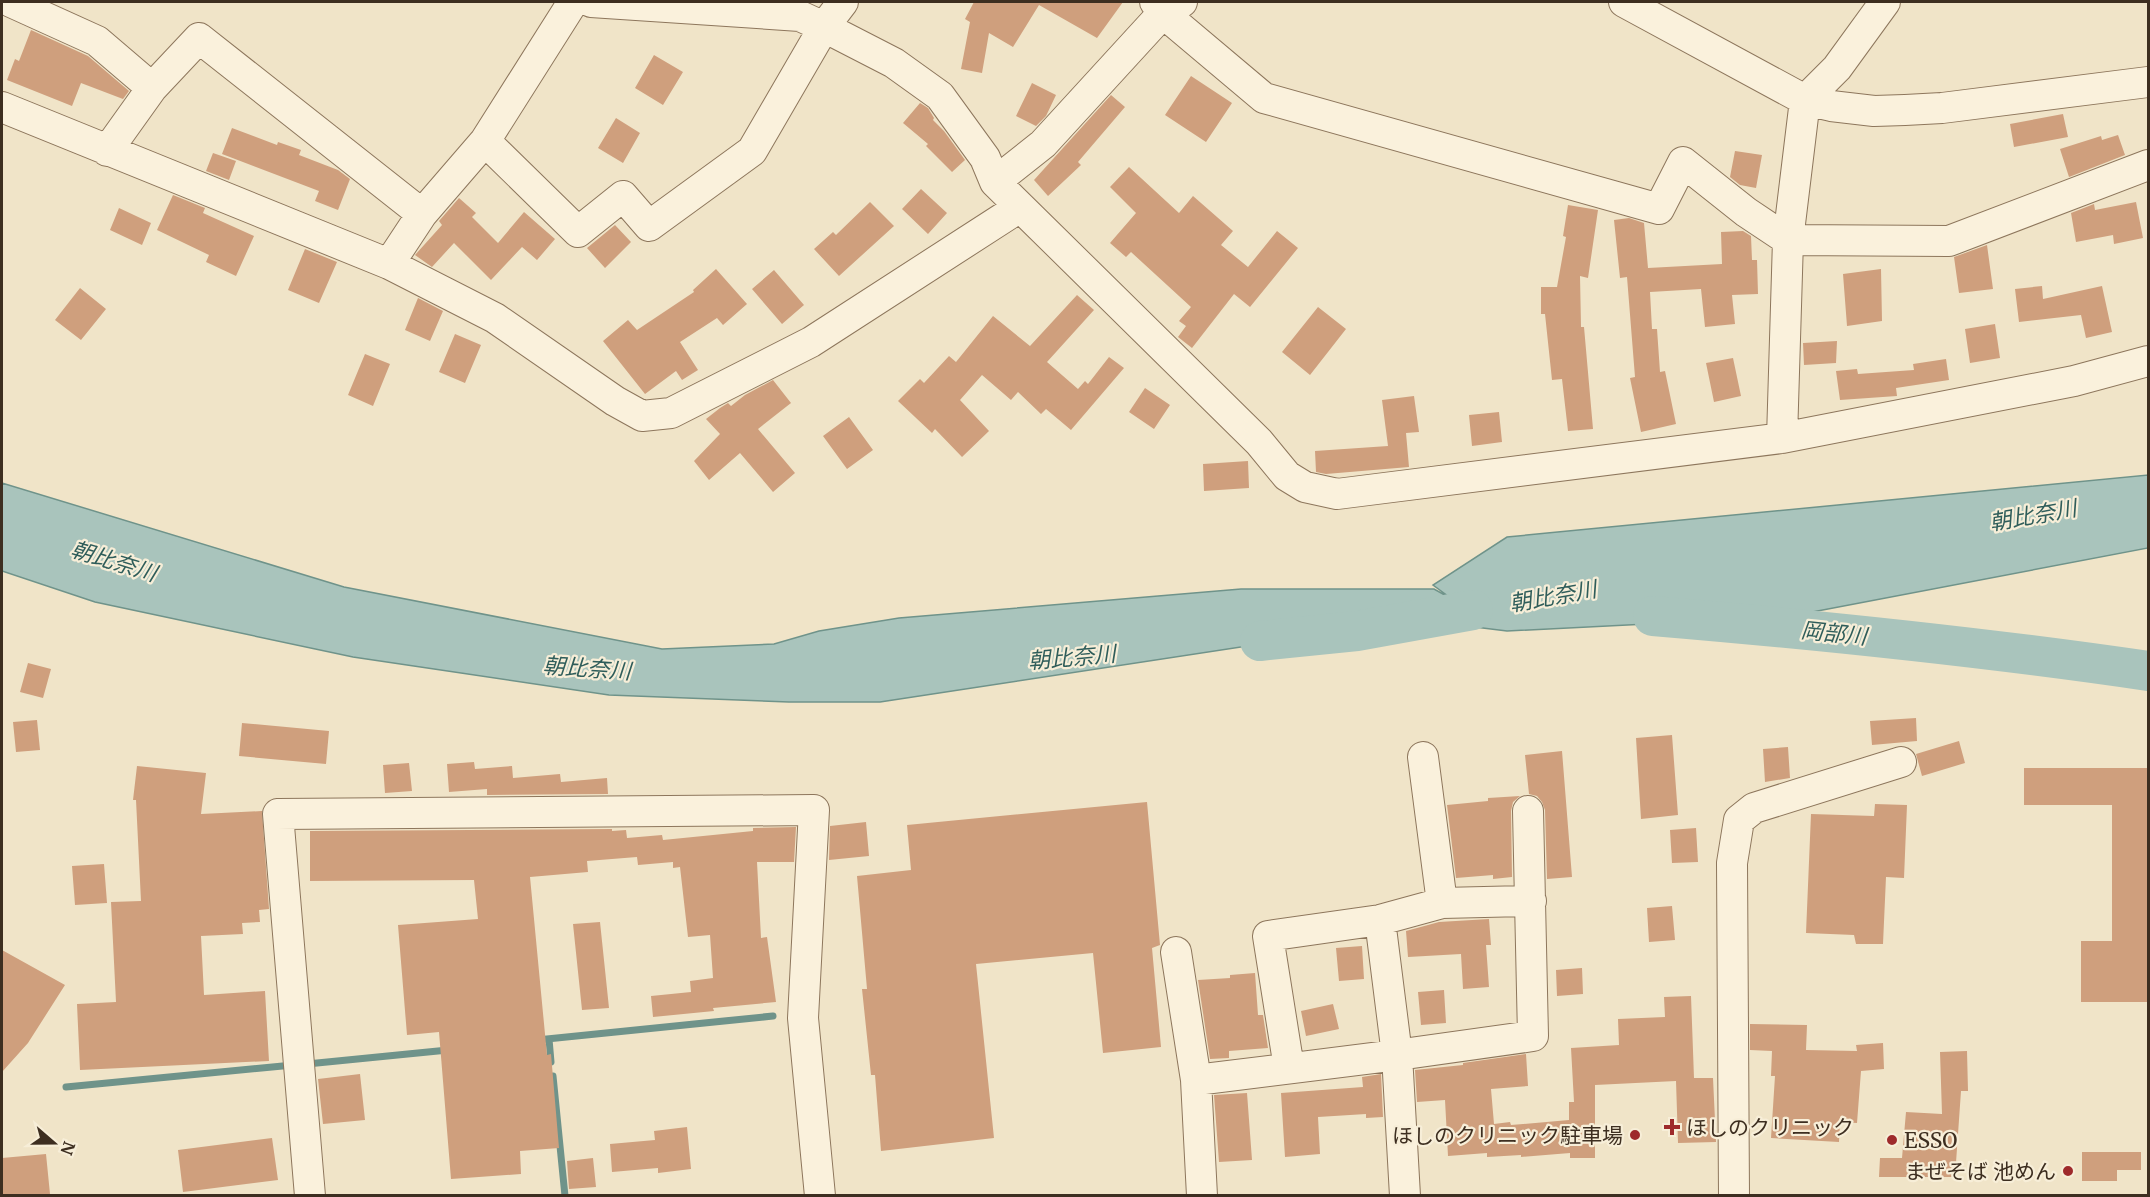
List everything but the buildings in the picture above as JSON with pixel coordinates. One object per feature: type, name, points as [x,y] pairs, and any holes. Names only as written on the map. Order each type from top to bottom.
[{"type":"street","points":[[11,2],[97,40],[152,88]]},
{"type":"street","points":[[388,264],[422,214],[485,141],[573,2]]},
{"type":"street","points":[[591,2],[800,16],[894,63],[940,96],[985,158],[995,182],[1259,442],[1287,476],[1305,487],[1337,494],[1782,438],[2074,381],[2148,361]]},
{"type":"street","points":[[485,141],[578,232],[623,196],[649,226],[752,151],[824,27],[843,2]]},
{"type":"street","points":[[1624,2],[1805,100],[1831,106],[1874,111],[1942,108],[2148,82]]},
{"type":"street","points":[[1782,438],[1788,240],[1805,100],[1837,68],[1885,2]]},
{"type":"street","points":[[995,182],[1043,144],[1167,5],[1264,98],[1659,209],[1683,162],[1746,212],[1788,240],[1949,241],[2148,165]]},
{"type":"street","points":[[107,151],[152,88],[199,38],[422,214]]},
{"type":"street","points":[[2,107],[388,264],[495,318],[615,401],[642,416],[671,413],[812,342],[1020,207]]},
{"type":"street","points":[[1423,757],[1442,903]]},
{"type":"street","points":[[1734,1196],[1732,863],[1739,820],[1754,808],[1902,762]]},
{"type":"street","points":[[310,1196],[278,814],[814,810],[803,1018],[820,1196]]},
{"type":"street","points":[[1197,1080],[1533,1036],[1528,811]]},
{"type":"street","points":[[1288,1068],[1268,936],[1380,920],[1442,903],[1531,901]]},
{"type":"street","points":[[1380,920],[1397,1055],[1405,1196]]},
{"type":"street","points":[[1176,952],[1197,1080],[1202,1196]]},
{"type":"water","points":[[2148,475],[2148,548],[1786,617],[1507,631],[1418,620],[880,702],[789,702],[609,695],[353,657],[95,602],[2,571],[2,483],[344,587],[662,649],[774,644],[819,631],[899,618],[1241,589],[1434,589],[1452,599],[1433,585],[1507,537]]},
{"type":"waterway","name":"朝比奈川","points":[[1260,641],[1357,631],[1473,610]]},
{"type":"waterway","name":"岡部川","points":[[1653,616],[1901,640],[2148,671]]},
{"type":"waterway","points":[[537,1040],[773,1016]]},
{"type":"waterway","points":[[549,1039],[551,1062]]},
{"type":"waterway","points":[[307,1064],[448,1050]]},
{"type":"waterway","points":[[66,1087],[293,1065]]},
{"type":"waterway","points":[[553,1076],[565,1196]]},
{"type":"place","name":"ほしのクリニック","points":[[1672,1127]]},
{"type":"place","name":"ほしのクリニック駐車場","points":[[1635,1135]]},
{"type":"place","name":"ESSO","points":[[1892,1140]]},
{"type":"place","name":"まぜそば 池めん","points":[[2068,1171]]}]
